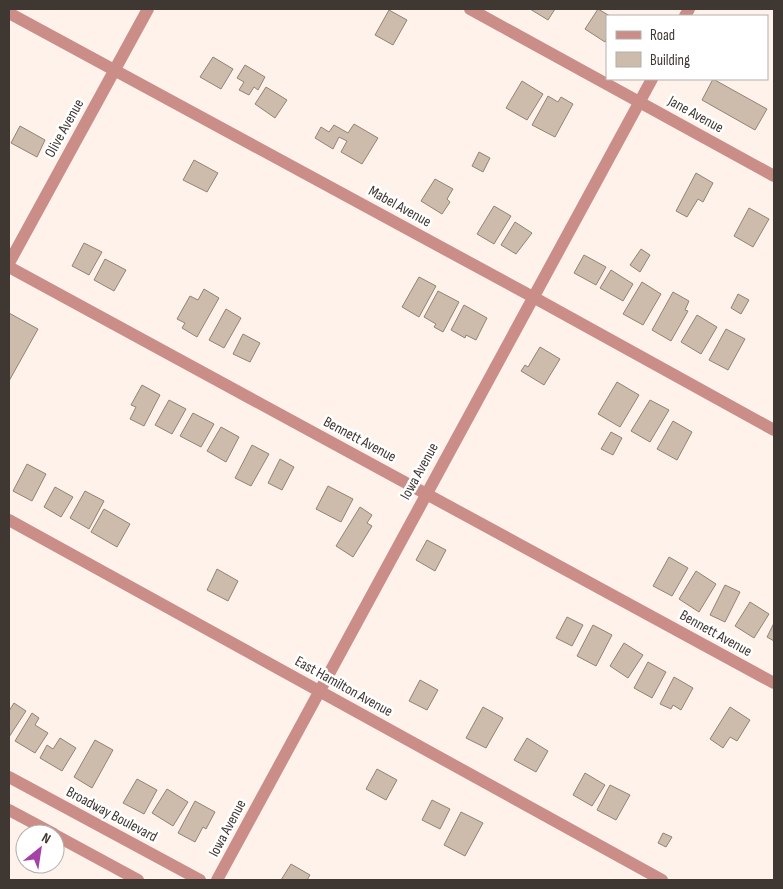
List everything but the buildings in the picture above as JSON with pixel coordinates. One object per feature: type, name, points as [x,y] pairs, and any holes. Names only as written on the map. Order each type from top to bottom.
[{"type":"street","name":"Olive Avenue","points":[[9,265],[148,9]]},
{"type":"street","name":"Jane Avenue","points":[[470,9],[774,176]]},
{"type":"street","name":"Mabel Avenue","points":[[9,13],[116,69],[533,296],[774,430]]},
{"type":"street","name":"Iowa Avenue","points":[[217,880],[651,80]]},
{"type":"street","name":"Bennett Avenue","points":[[9,265],[774,683]]},
{"type":"street","name":"East Hamilton Avenue","points":[[9,520],[662,880]]},
{"type":"street","name":"Broadway Boulevard","points":[[9,777],[200,880]]},
{"type":"street","points":[[9,810],[35,824]]},
{"type":"street","points":[[65,840],[138,880]]}]
